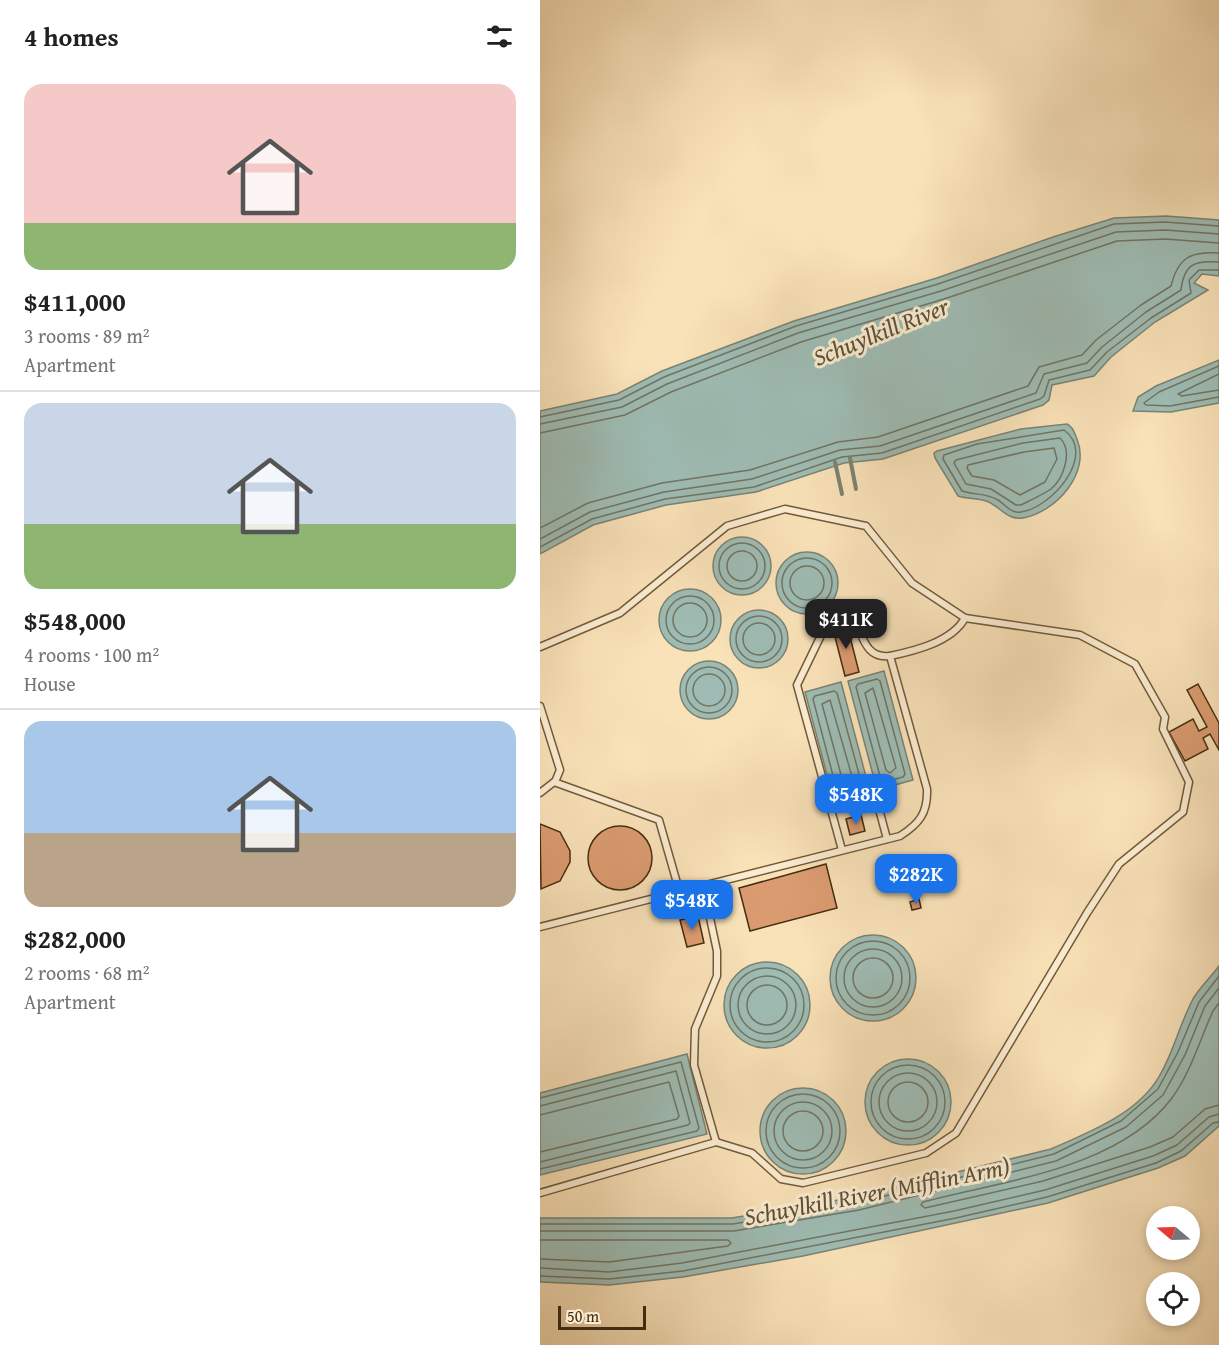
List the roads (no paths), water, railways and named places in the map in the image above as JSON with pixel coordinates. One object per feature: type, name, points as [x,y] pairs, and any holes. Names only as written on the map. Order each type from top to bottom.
[{"type":"lane","points":[[540,647],[620,613],[728,525],[785,509],[866,526],[912,583],[964,618],[1080,635],[1135,664],[1165,717],[1163,729],[1189,782],[1184,812],[1119,864],[1087,913],[956,1133],[926,1153],[803,1183],[781,1179],[752,1152],[716,1142],[540,1193]]},
{"type":"lane","points":[[842,850],[798,685],[827,623],[849,617],[854,619],[870,652],[880,657],[916,650],[937,641],[961,626],[964,618]]},
{"type":"lane","points":[[540,927],[679,890],[900,836],[913,828],[923,817],[928,804],[927,789],[890,656]]},
{"type":"lane","points":[[540,705],[560,770],[555,782],[540,793]]},
{"type":"lane","points":[[555,782],[659,820],[679,890]]},
{"type":"lane","points":[[875,794],[886,839]]},
{"type":"lane","points":[[703,885],[717,951],[717,976],[695,1029],[694,1065],[716,1142]]},
{"type":"water","name":"Schuylkill River","points":[[1166,216],[1219,220],[1219,276],[1202,274],[1194,283],[1208,290],[1155,322],[1111,357],[1094,376],[1052,385],[1049,400],[1043,405],[883,459],[844,463],[756,492],[666,505],[593,525],[540,554],[540,411],[617,394],[662,371],[794,321],[937,278],[1053,237],[1114,218]]},
{"type":"water","points":[[1219,360],[1219,403],[1171,412],[1133,411],[1138,397],[1156,386]]},
{"type":"water","points":[[1067,424],[1074,432],[1080,452],[1075,477],[1068,489],[1047,508],[1023,518],[1012,517],[986,501],[958,496],[935,458],[934,453],[937,451],[1021,429]]},
{"type":"water","points":[[742,537],[753,539],[766,550],[771,566],[769,577],[758,590],[742,595],[731,593],[718,582],[713,566],[715,555],[726,542]]},
{"type":"water","points":[[807,552],[819,554],[829,561],[836,571],[838,583],[836,595],[829,605],[819,612],[807,614],[795,612],[785,605],[778,595],[776,583],[778,571],[785,561],[795,554]]},
{"type":"water","points":[[690,589],[712,598],[721,620],[712,642],[690,651],[668,642],[659,620],[668,598]]},
{"type":"water","points":[[753,610],[765,610],[780,618],[788,633],[788,645],[780,660],[765,668],[753,668],[738,660],[730,645],[730,633],[738,618]]},
{"type":"water","points":[[703,661],[715,661],[725,665],[734,674],[738,696],[730,711],[715,719],[703,719],[693,715],[684,706],[680,696],[680,684],[684,674],[693,665]]},
{"type":"water","points":[[884,671],[913,780],[877,790],[848,681]]},
{"type":"water","points":[[841,682],[870,792],[834,801],[805,692]]},
{"type":"water","points":[[873,935],[897,942],[909,954],[916,978],[909,1002],[897,1014],[873,1021],[849,1014],[837,1002],[830,978],[837,954],[849,942]]},
{"type":"water","points":[[767,962],[791,969],[803,981],[810,1005],[803,1029],[791,1041],[767,1048],[743,1041],[731,1029],[724,1005],[731,981],[743,969]]},
{"type":"water","name":"Schuylkill River (Mifflin Arm)","points":[[1219,966],[1219,1126],[1185,1156],[1158,1168],[1048,1203],[803,1256],[683,1277],[609,1285],[540,1282],[540,1218],[732,1218],[856,1197],[1051,1149],[1082,1136],[1127,1111],[1151,1088],[1165,1066],[1193,999]]},
{"type":"water","points":[[687,1054],[707,1134],[540,1175],[540,1093]]},
{"type":"water","points":[[908,1059],[932,1066],[944,1078],[951,1102],[944,1126],[932,1138],[908,1145],[884,1138],[872,1126],[865,1102],[872,1078],[884,1066]]},
{"type":"water","points":[[803,1088],[827,1095],[839,1107],[846,1131],[839,1155],[827,1167],[803,1174],[779,1167],[767,1155],[760,1131],[767,1107],[779,1095]]},
{"type":"waterway","points":[[850,458],[856,489]]},
{"type":"waterway","points":[[835,462],[842,494]]}]
